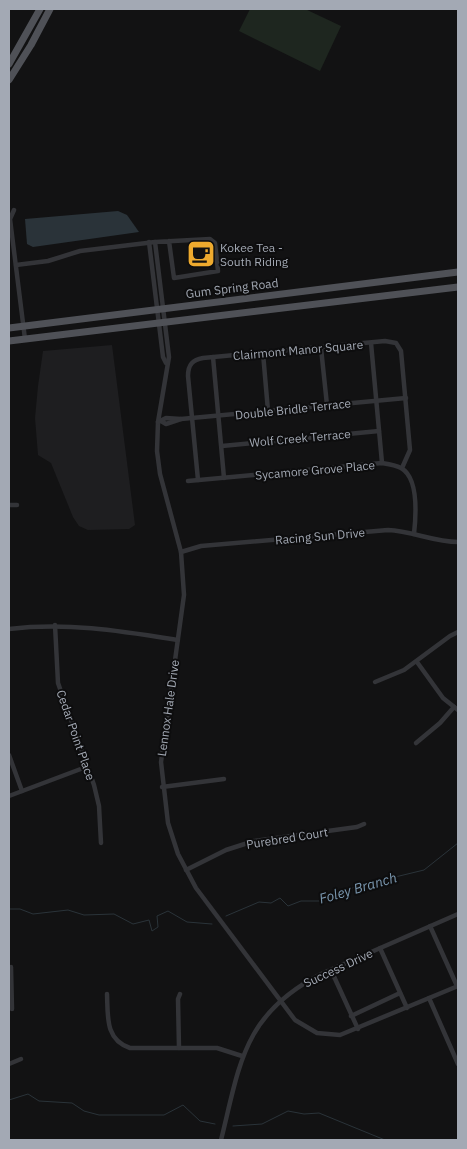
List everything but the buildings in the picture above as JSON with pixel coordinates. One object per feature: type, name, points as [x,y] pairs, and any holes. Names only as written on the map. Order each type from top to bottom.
[{"type":"main road","points":[[9,64],[40,9]]},
{"type":"main road","points":[[9,80],[31,45],[50,9]]},
{"type":"main road","name":"Gum Spring Road","points":[[9,328],[458,272]]},
{"type":"main road","points":[[9,341],[458,287]]},
{"type":"street","points":[[14,210],[9,216],[25,339]]},
{"type":"street","points":[[16,265],[48,261],[80,251],[149,242],[169,241],[214,240],[218,271],[174,278],[169,241]]},
{"type":"street","points":[[149,242],[159,308]]},
{"type":"street","points":[[155,242],[159,308]]},
{"type":"street","name":"Lennox Hale Drive","points":[[159,308],[166,378],[159,422],[157,451],[160,474],[181,552],[184,595],[163,736],[162,787],[168,823],[186,870],[207,904],[295,1020],[317,1032],[340,1035],[457,986]]},
{"type":"street","name":"Clairmont Manor Square","points":[[198,480],[189,367],[195,360],[371,343],[393,342],[400,348],[410,450],[402,468]]},
{"type":"street","points":[[371,343],[382,463]]},
{"type":"street","points":[[321,348],[327,405]]},
{"type":"street","points":[[263,353],[268,410]]},
{"type":"street","points":[[213,358],[224,478]]},
{"type":"street","name":"Double Bridle Terrace","points":[[159,422],[166,424],[181,419],[406,398]]},
{"type":"street","name":"Wolf Creek Terrace","points":[[222,446],[379,431]]},
{"type":"street","name":"Sycamore Grove Place","points":[[188,481],[382,463],[402,468]]},
{"type":"street","points":[[402,468],[411,480],[413,487],[414,534]]},
{"type":"street","points":[[9,505],[17,505]]},
{"type":"street","name":"Racing Sun Drive","points":[[181,552],[201,546],[378,531],[403,531],[440,541],[458,542]]},
{"type":"street","points":[[9,629],[54,625],[100,628],[178,640]]},
{"type":"street","name":"Cedar Point Place","points":[[54,625],[58,683],[86,767],[94,785],[99,806],[101,843]]},
{"type":"street","points":[[375,682],[395,675],[417,662],[458,632]]},
{"type":"street","points":[[416,743],[456,708],[436,689],[417,662]]},
{"type":"street","points":[[9,755],[22,792]]},
{"type":"street","points":[[9,796],[86,767]]},
{"type":"street","points":[[162,787],[224,779]]},
{"type":"street","name":"Purebred Court","points":[[186,870],[226,850],[254,842],[357,827],[364,824]]},
{"type":"street","name":"Success Drive","points":[[221,1140],[242,1056],[254,1030],[280,1000],[302,984],[458,914]]},
{"type":"street","points":[[430,926],[457,986]]},
{"type":"street","points":[[380,948],[407,1008]]},
{"type":"street","points":[[11,967],[12,1010]]},
{"type":"street","points":[[331,970],[358,1029]]},
{"type":"street","points":[[351,1016],[400,993]]},
{"type":"street","points":[[107,994],[109,1029],[122,1046],[130,1048],[217,1048],[242,1056]]},
{"type":"street","points":[[179,1048],[178,999],[180,994]]},
{"type":"street","points":[[429,998],[458,1064]]},
{"type":"street","points":[[9,1064],[21,1059]]},
{"type":"shaded area","points":[[250,9],[305,9],[341,26],[320,71],[239,31]]},
{"type":"shaded area","points":[[118,211],[127,215],[139,232],[33,247],[27,244],[25,219]]},
{"type":"shaded area","points":[[112,345],[135,525],[129,529],[88,530],[79,526],[73,517],[51,463],[38,455],[35,418],[38,386],[43,351]]},
{"type":"waterway","name":"Foley Branch","points":[[226,916],[259,902],[271,903],[280,898],[288,906],[301,901],[320,901],[325,898],[340,896],[354,887],[424,870],[458,843]]},
{"type":"waterway","name":"Foley Branch","points":[[9,909],[20,909],[33,914],[68,910],[84,915],[114,914],[133,924],[149,920],[152,931],[158,927],[157,916],[168,911],[187,922],[212,924]]},
{"type":"waterway","points":[[9,1100],[28,1094],[39,1101],[72,1103],[84,1111],[99,1115],[164,1115],[183,1105],[200,1121],[215,1124]]},
{"type":"waterway","points":[[233,1126],[262,1124],[288,1111],[304,1114],[319,1113],[385,1140]]},
{"type":"place","name":"Kokee Tea - South Riding","points":[[201,254]]}]
